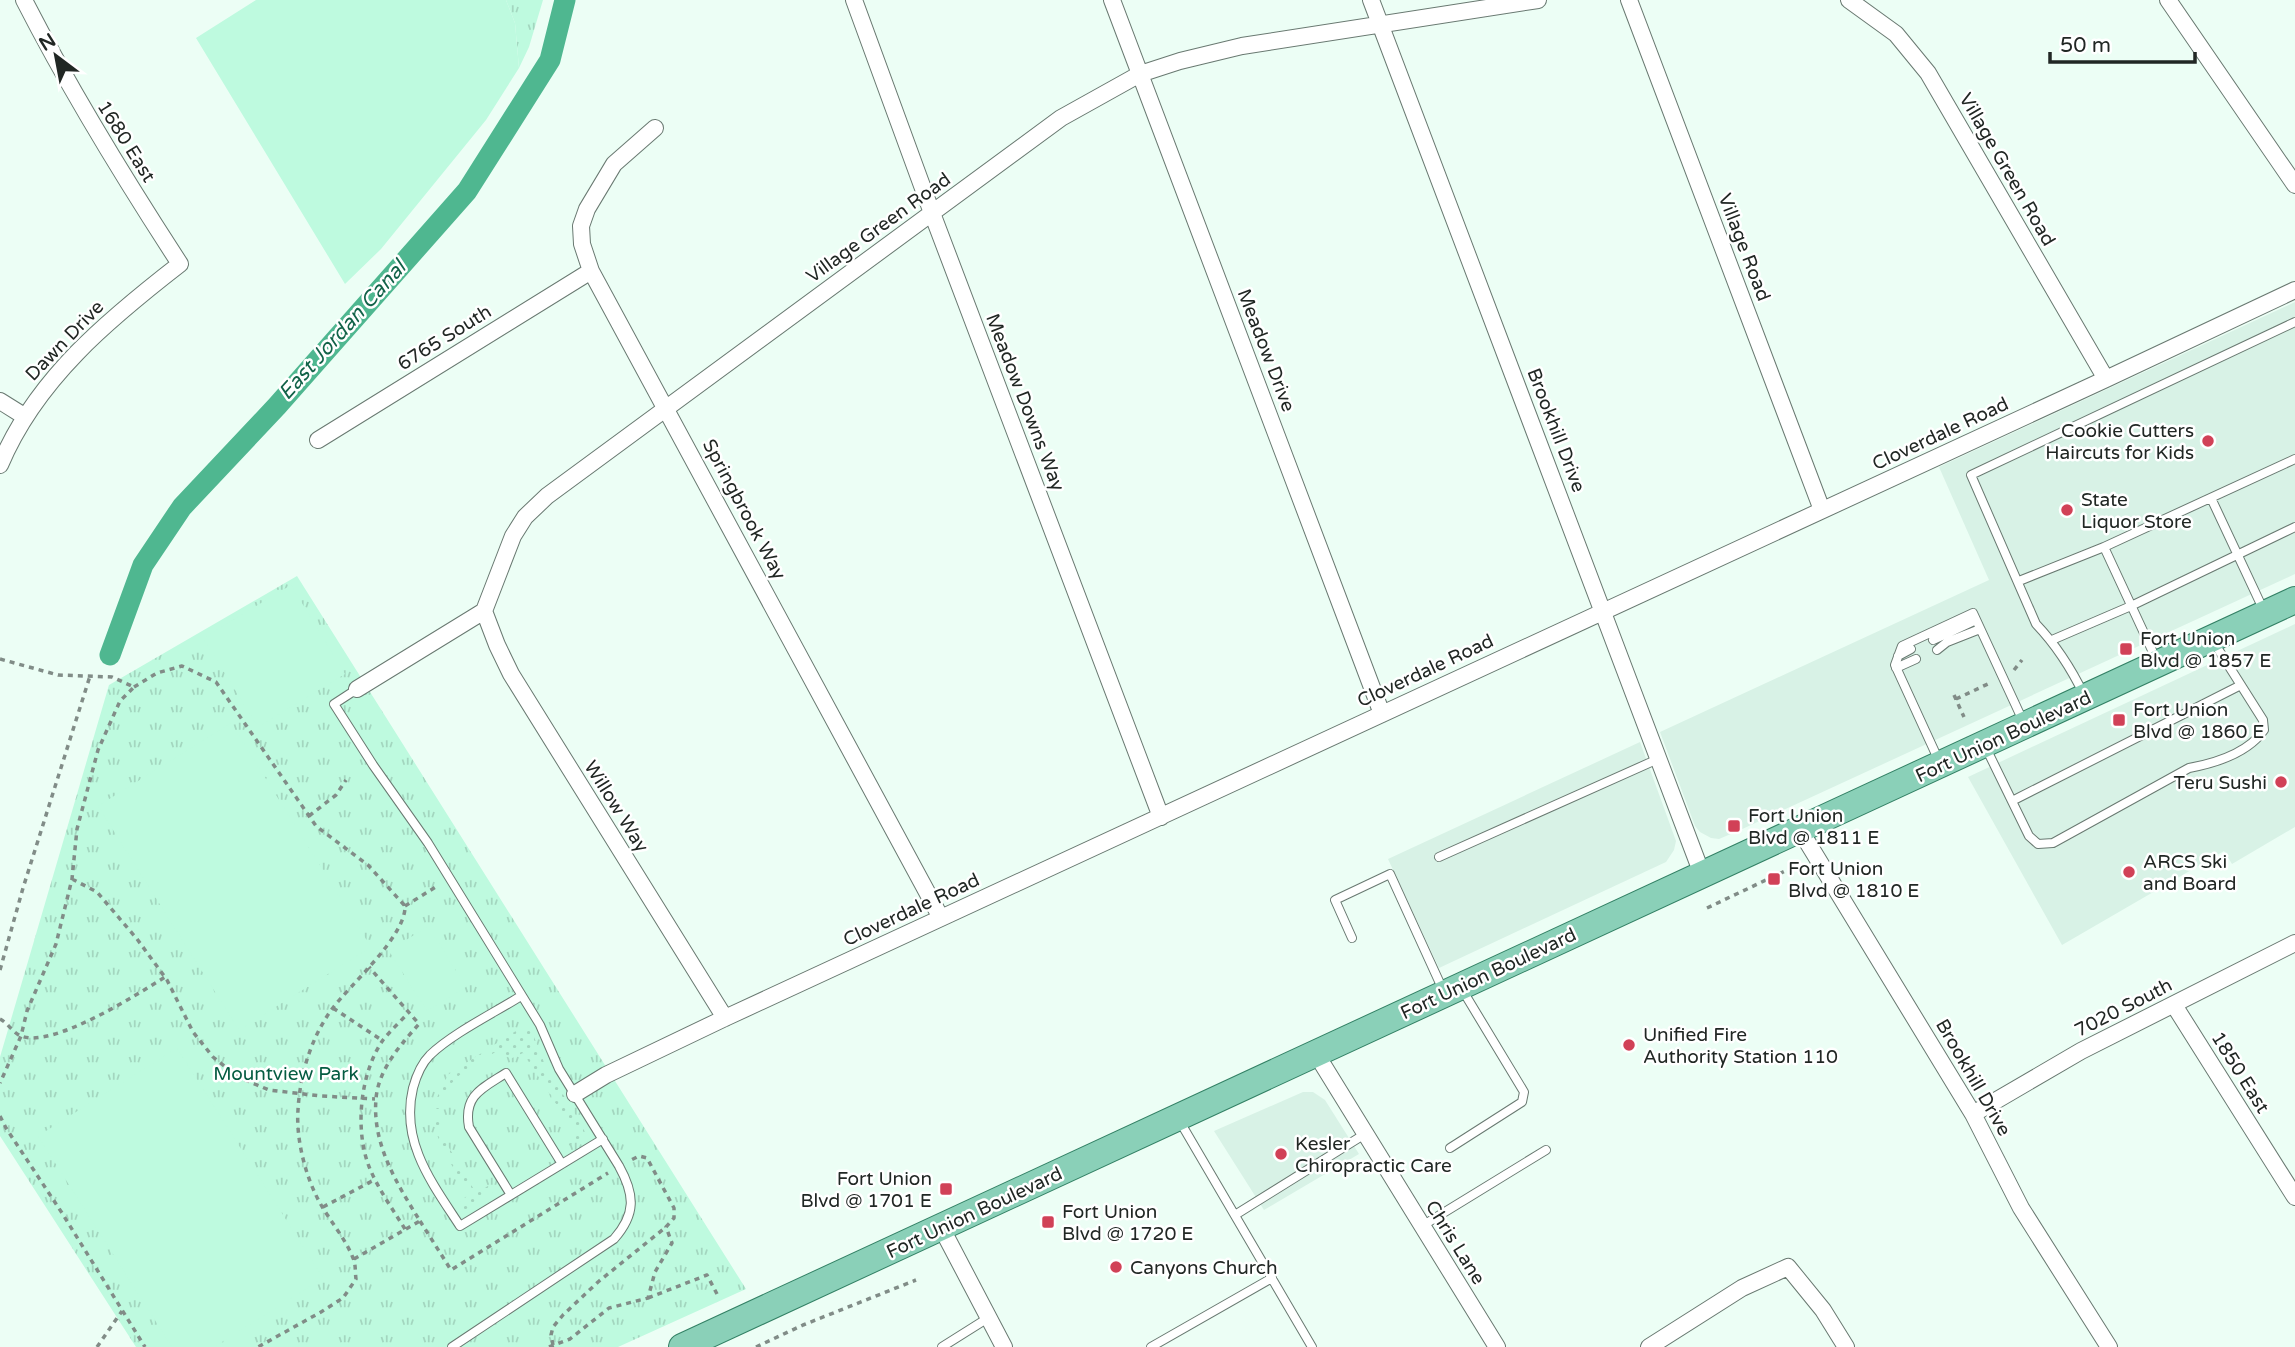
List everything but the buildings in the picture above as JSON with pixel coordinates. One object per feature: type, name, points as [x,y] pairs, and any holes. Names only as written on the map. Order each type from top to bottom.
[{"type":"main road","name":"Fort Union Boulevard","points":[[682,1347],[2295,600]]},
{"type":"street","name":"1680 East","points":[[24,0],[94,130],[180,264]]},
{"type":"street","name":"Meadow Downs Way","points":[[854,0],[932,214],[1161,817]]},
{"type":"street","name":"Meadow Drive","points":[[1112,0],[1382,714]]},
{"type":"street","name":"Brookhill Drive","points":[[1371,0],[1702,874]]},
{"type":"street","name":"Village Green Road","points":[[484,611],[513,536],[525,517],[547,496],[1061,118],[1140,74],[1180,61],[1242,46],[1538,0]]},
{"type":"street","name":"Village Road","points":[[1629,0],[1822,510]]},
{"type":"street","name":"Village Green Road","points":[[1849,0],[1896,34],[1928,73],[2106,379]]},
{"type":"street","points":[[2168,0],[2295,185]]},
{"type":"street","name":"Springbrook Way","points":[[655,128],[614,164],[587,209],[581,226],[582,244],[592,271],[941,918]]},
{"type":"street","name":"Dawn Drive","points":[[0,465],[24,416],[40,394],[83,346],[135,299],[180,264]]},
{"type":"street","name":"6765 South","points":[[318,440],[592,271]]},
{"type":"street","name":"Cloverdale Road","points":[[575,1094],[606,1075],[725,1018],[2295,290]]},
{"type":"street","points":[[0,401],[24,416]]},
{"type":"street","points":[[357,689],[484,611]]},
{"type":"street","name":"Willow Way","points":[[484,611],[511,674],[725,1018]]},
{"type":"street","name":"Brookhill Drive","points":[[1800,830],[1973,1114],[2021,1208],[2109,1347]]},
{"type":"street","name":"7020 South","points":[[1973,1114],[2081,1051],[2295,943]]},
{"type":"street","name":"1850 East","points":[[2174,1004],[2295,1197]]},
{"type":"street","name":"Chris Lane","points":[[1315,1052],[1497,1347]]},
{"type":"street","points":[[941,1227],[1004,1347]]},
{"type":"street","points":[[1649,1347],[1742,1289],[1788,1267],[1823,1310],[1846,1347]]},
{"type":"lane","points":[[2085,698],[2071,668],[2052,640],[2036,624],[1971,475],[2295,322]]},
{"type":"lane","points":[[2019,581],[2104,547],[2295,459]]},
{"type":"lane","points":[[2211,498],[2265,614]]},
{"type":"lane","points":[[2052,640],[2132,606],[2295,527]]},
{"type":"lane","points":[[2104,547],[2159,663]]},
{"type":"lane","points":[[1940,765],[1896,668],[1898,656],[1902,646],[1973,613],[2025,726]]},
{"type":"lane","points":[[1933,640],[1976,620]]},
{"type":"lane","points":[[1937,650],[1947,642],[1980,629]]},
{"type":"lane","points":[[1984,745],[2029,836],[2038,844],[2053,843],[2189,768],[2211,764],[2255,743],[2264,730],[2263,720],[2212,639]]},
{"type":"lane","points":[[1898,656],[1912,649]]},
{"type":"lane","points":[[1896,668],[1916,659]]},
{"type":"lane","points":[[2012,801],[2241,685]]},
{"type":"lane","points":[[357,689],[334,704],[450,878],[540,1025],[551,1053],[627,1180],[631,1195],[625,1226],[614,1239],[453,1347]]},
{"type":"lane","points":[[1438,857],[1658,759]]},
{"type":"lane","points":[[1352,938],[1335,900],[1390,874],[1452,989],[1524,1092],[1522,1102],[1450,1148]]},
{"type":"lane","points":[[521,996],[429,1056],[416,1078],[409,1104],[410,1131],[418,1159],[460,1226],[603,1139]]},
{"type":"lane","points":[[511,1195],[469,1127],[467,1114],[470,1102],[477,1092],[506,1073],[562,1164]]},
{"type":"lane","points":[[1177,1117],[1312,1347]]},
{"type":"lane","points":[[1235,1214],[1365,1134]]},
{"type":"lane","points":[[1422,1226],[1546,1150]]},
{"type":"lane","points":[[1151,1347],[1272,1278]]},
{"type":"lane","points":[[942,1347],[988,1318]]},
{"type":"path","points":[[0,659],[58,675],[112,677],[134,687]]},
{"type":"path","points":[[0,1083],[56,944],[72,879],[77,829],[98,750],[120,701],[134,687],[157,673],[182,666],[216,682],[316,825],[368,865],[405,906],[405,912],[391,938],[333,1007],[309,1054],[300,1095],[298,1112],[302,1150],[314,1193],[354,1259],[356,1279],[343,1297],[292,1330],[258,1347]]},
{"type":"path","points":[[0,970],[90,676]]},
{"type":"path","points":[[1964,717],[1955,697],[1993,681]]},
{"type":"path","points":[[309,816],[336,795],[346,780]]},
{"type":"path","points":[[1707,908],[1785,871]]},
{"type":"path","points":[[405,906],[450,878]]},
{"type":"path","points":[[72,879],[97,892],[137,939],[164,977],[193,1031],[213,1057],[238,1077],[269,1090],[300,1095],[376,1099]]},
{"type":"path","points":[[369,967],[419,1024],[393,1056],[376,1099],[379,1136],[396,1182],[451,1270],[608,1173]]},
{"type":"path","points":[[0,1019],[21,1036],[36,1037],[81,1024],[164,977]]},
{"type":"path","points":[[333,1007],[383,1041]]},
{"type":"path","points":[[405,1229],[369,1168],[361,1125],[363,1098],[370,1068],[383,1041],[409,1012]]},
{"type":"path","points":[[0,1115],[145,1347]]},
{"type":"path","points":[[631,1160],[639,1156],[647,1158],[674,1208],[674,1218],[563,1315],[553,1327],[551,1346],[570,1339],[609,1308],[648,1298],[706,1275],[717,1294]]},
{"type":"path","points":[[323,1207],[376,1179]]},
{"type":"path","points":[[354,1259],[420,1221]]},
{"type":"path","points":[[648,1298],[655,1272],[672,1243],[666,1227]]},
{"type":"path","points":[[757,1347],[803,1325],[916,1280]]},
{"type":"path","points":[[97,1347],[122,1311]]},
{"type":"shaded area","points":[[2295,302],[2295,574],[1738,831],[1719,839],[1700,832],[1695,826],[1660,732],[1989,580],[1939,467]]},
{"type":"shaded area","points":[[2295,624],[2295,827],[2232,864],[2224,851],[2062,945],[1968,777]]},
{"type":"shaded area","points":[[1640,742],[1676,841],[1666,862],[1439,968],[1388,859]]},
{"type":"shaded area","points":[[1303,1092],[1313,1092],[1325,1100],[1359,1154],[1264,1210],[1214,1131]]},
{"type":"green space","points":[[256,0],[506,0],[515,23],[519,68],[486,120],[381,249],[345,284],[196,38]]},
{"type":"green space","points":[[506,0],[543,0],[529,47],[519,68],[515,23]]},
{"type":"green space","name":"Mountview Park","points":[[297,576],[746,1289],[618,1347],[136,1347],[0,1136],[0,1057],[109,685]]},
{"type":"green space","points":[[291,585],[345,674],[258,727],[203,638]]},
{"type":"green space","points":[[231,723],[371,947],[239,1030],[98,806]]},
{"type":"green space","points":[[428,926],[466,987],[427,1011],[389,951]]},
{"type":"green space","points":[[519,1029],[532,1032],[545,1065],[583,1127],[585,1133],[567,1147],[562,1141],[575,1133],[523,1053],[510,1059],[501,1049],[472,1066],[448,1088],[440,1109],[433,1109],[449,1074]]},
{"type":"green space","points":[[177,1048],[323,1278],[214,1347],[172,1347],[38,1136]]},
{"type":"green space","points":[[434,1116],[440,1116],[442,1136],[476,1193],[488,1186],[493,1188],[492,1193],[463,1211],[457,1204],[470,1194],[442,1147]]},
{"type":"waterway","name":"East Jordan Canal","points":[[110,655],[143,565],[182,507],[277,406],[467,191],[550,60],[565,0]]},
{"type":"place","name":"Cookie Cutters Haircuts for Kids","points":[[2208,441]]},
{"type":"place","name":"State Liquor Store","points":[[2067,510]]},
{"type":"place","name":"Fort Union Blvd @ 1857 E","points":[[2126,649]]},
{"type":"place","name":"Fort Union Blvd @ 1860 E","points":[[2119,720]]},
{"type":"place","name":"Teru Sushi","points":[[2281,782]]},
{"type":"place","name":"Fort Union Blvd @ 1811 E","points":[[1734,826]]},
{"type":"place","name":"ARCS Ski and Board","points":[[2129,872]]},
{"type":"place","name":"Fort Union Blvd @ 1810 E","points":[[1774,879]]},
{"type":"place","name":"Unified Fire Authority Station 110","points":[[1629,1045]]},
{"type":"place","name":"Kesler Chiropractic Care","points":[[1281,1154]]},
{"type":"place","name":"Fort Union Blvd @ 1701 E","points":[[946,1189]]},
{"type":"place","name":"Fort Union Blvd @ 1720 E","points":[[1048,1222]]},
{"type":"place","name":"Canyons Church","points":[[1116,1267]]}]
